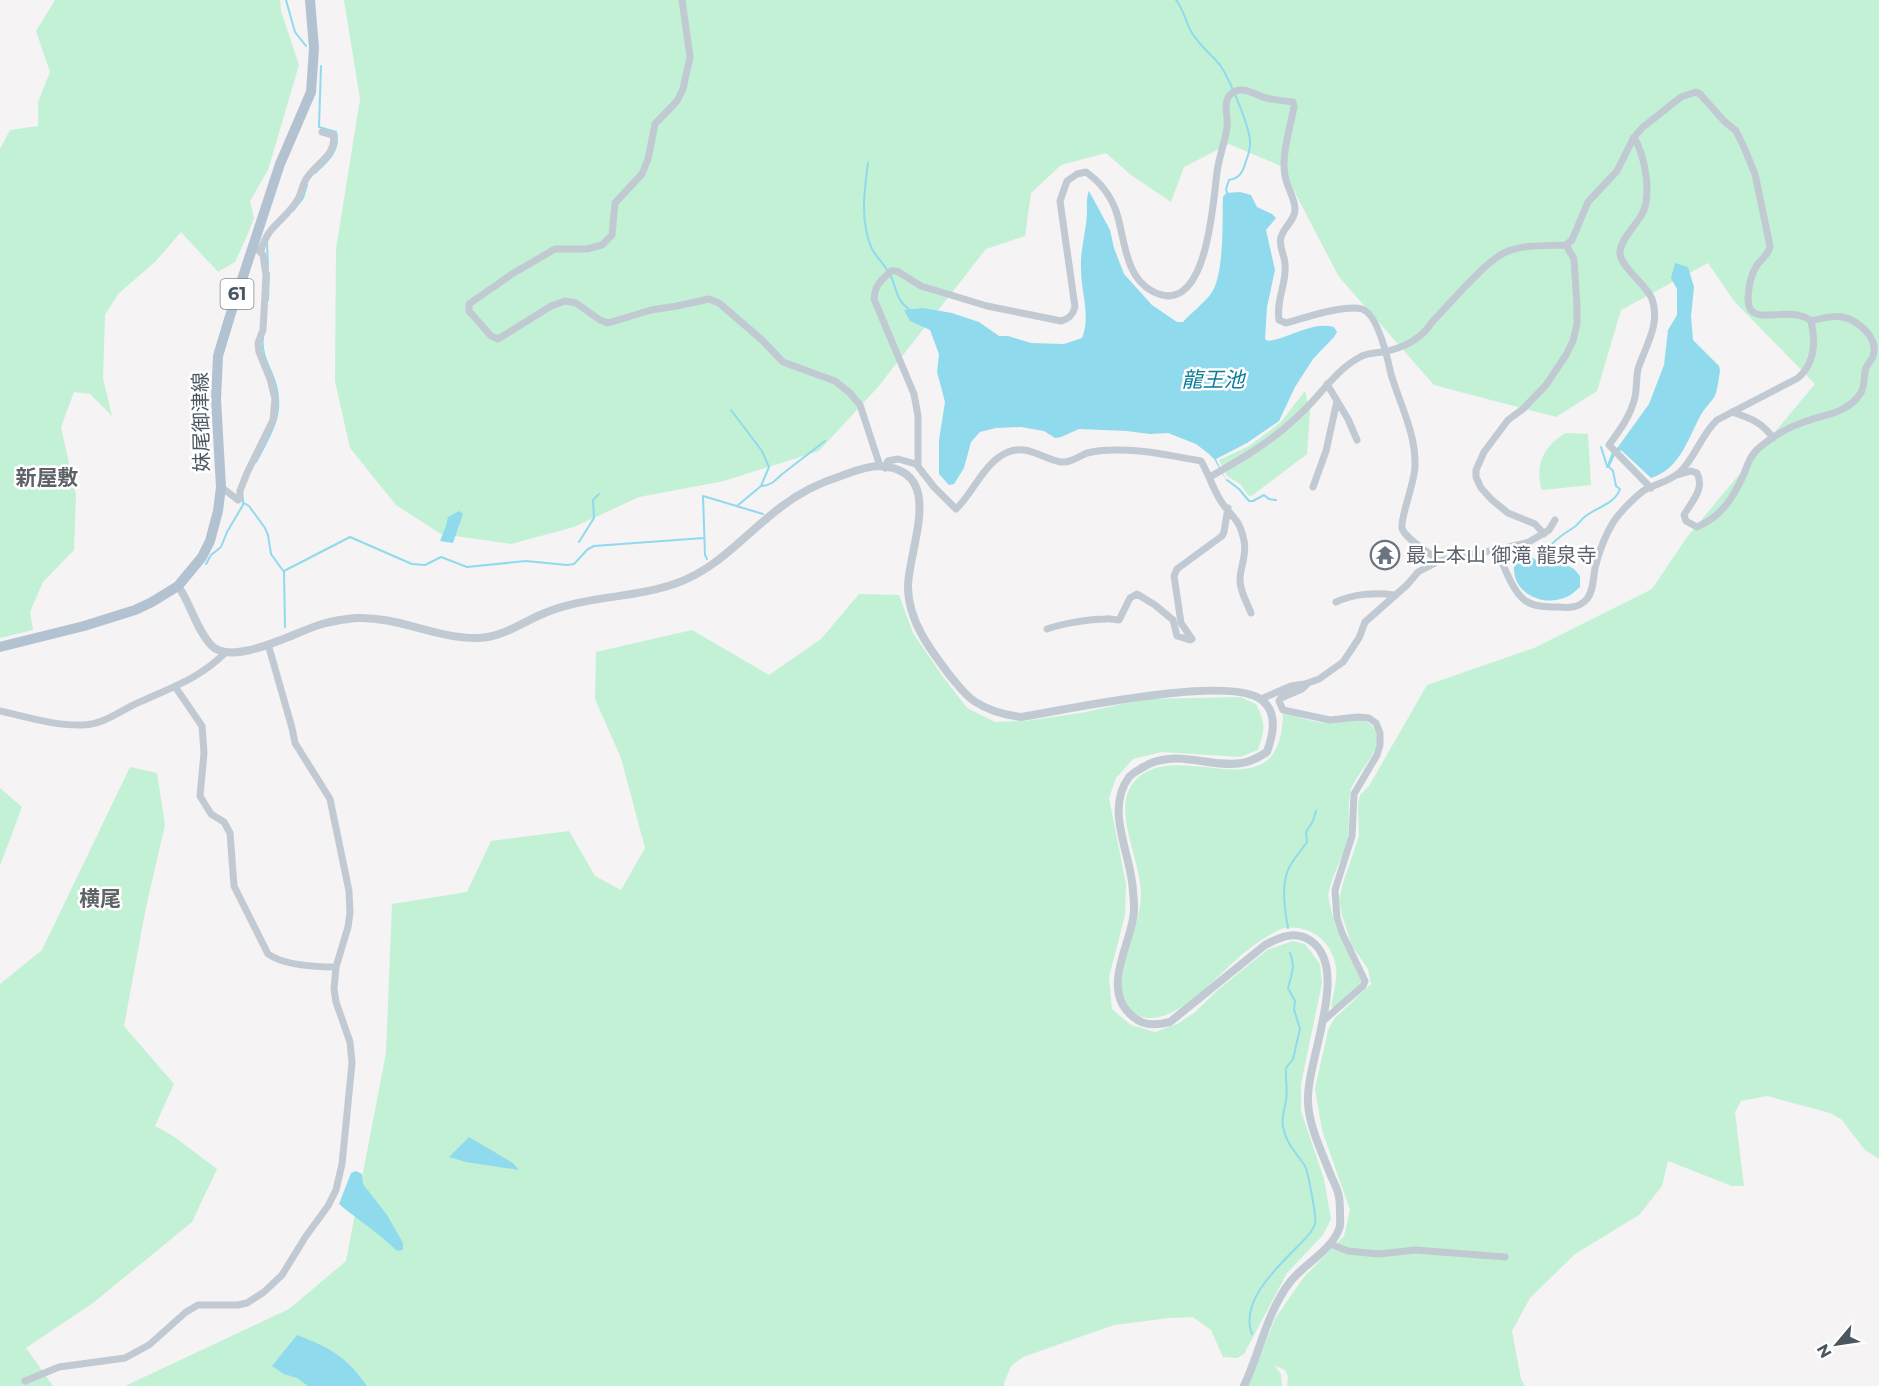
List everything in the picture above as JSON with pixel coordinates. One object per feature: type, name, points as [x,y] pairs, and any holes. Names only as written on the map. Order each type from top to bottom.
[{"type":"main road","name":"妹尾御津線","points":[[0,647],[84,626],[135,610],[178,586],[202,557],[210,541],[218,512],[221,487],[216,399],[218,356],[257,248],[280,164],[311,92],[314,48],[310,0]]},
{"type":"street","points":[[682,0],[690,57],[683,89],[677,102],[654,124],[648,159],[642,174],[615,203],[612,235],[602,245],[587,249],[555,249],[512,274],[469,304],[469,310],[491,336],[498,339],[551,306],[565,301],[576,303],[608,323],[651,310],[709,298],[719,303],[762,340],[783,362],[835,381],[850,393],[860,405],[882,467]]},
{"type":"street","points":[[918,466],[918,416],[914,394],[874,299],[874,289],[879,283],[891,271],[897,271],[921,285],[987,306],[1061,321],[1067,320],[1075,307],[1060,201],[1066,181],[1077,174],[1086,172],[1100,181],[1108,194],[1116,211],[1131,267],[1141,282],[1151,291],[1162,296],[1174,296],[1185,291],[1200,267],[1210,221],[1219,160],[1227,126],[1225,104],[1230,94],[1237,90],[1245,90],[1268,98],[1293,102],[1284,176],[1295,207],[1294,215],[1281,236],[1280,245],[1286,263],[1277,306],[1279,320],[1286,323],[1326,312],[1362,309],[1368,312],[1387,351],[1392,375],[1408,419],[1416,463],[1402,527],[1405,535],[1439,561]]},
{"type":"street","points":[[1210,477],[1267,443],[1300,415],[1327,384],[1362,356],[1413,342],[1491,261],[1505,252],[1518,248],[1566,245],[1572,240],[1588,202],[1617,171],[1634,137],[1682,97],[1691,92],[1700,94],[1736,131],[1755,174],[1770,251],[1758,264],[1752,276],[1748,304],[1752,311],[1759,315],[1794,313],[1811,321],[1814,344],[1810,364],[1798,378],[1717,420],[1709,428],[1681,471],[1642,492],[1615,520],[1604,540],[1588,598],[1579,605],[1571,608],[1546,607],[1527,602],[1518,593],[1497,550]]},
{"type":"street","points":[[221,487],[238,500],[240,498],[240,490],[247,473],[273,420],[275,399],[273,388],[259,352],[258,343],[263,330],[266,275],[263,255],[257,248],[269,231],[296,204],[306,187],[311,171],[327,157],[332,149],[333,135],[322,132]]},
{"type":"street","points":[[1634,137],[1645,168],[1646,201],[1643,213],[1623,241],[1619,253],[1622,261],[1652,299],[1653,326],[1650,343],[1638,370],[1635,398],[1626,421],[1610,445],[1651,488]]},
{"type":"street","points":[[1544,534],[1535,524],[1508,513],[1492,500],[1481,488],[1476,477],[1476,470],[1484,452],[1508,420],[1523,409],[1546,385],[1573,341],[1577,324],[1574,259],[1566,245]]},
{"type":"street","points":[[1676,475],[1691,471],[1696,473],[1701,481],[1700,490],[1684,515],[1686,521],[1697,527],[1722,512],[1734,494],[1750,458],[1759,447],[1804,421],[1836,413],[1851,404],[1864,388],[1866,368],[1875,349],[1871,339],[1864,329],[1852,320],[1839,316],[1828,316],[1811,321]]},
{"type":"street","points":[[1327,384],[1348,419],[1357,440]]},
{"type":"street","points":[[1312,487],[1326,452],[1337,401]]},
{"type":"street","points":[[1732,412],[1754,419],[1773,438]]},
{"type":"street","points":[[882,467],[888,461],[898,459],[918,466],[934,487],[956,509],[995,459],[1019,450],[1029,450],[1060,462],[1070,461],[1089,452],[1115,450],[1166,454],[1200,461],[1220,500],[1237,519],[1245,544],[1240,578],[1251,613]]},
{"type":"street","points":[[178,586],[189,601],[204,636],[213,647],[226,652],[250,650],[323,624],[354,618],[380,619],[479,639],[504,633],[543,614],[579,602],[675,584],[698,574],[716,562],[780,507],[801,493],[856,470],[882,467],[903,472],[914,484],[921,500],[921,513],[910,564],[908,588],[910,608],[915,622],[938,660],[970,699],[987,709],[1004,715],[1021,717],[1120,699],[1188,692],[1231,690],[1261,699],[1270,708],[1274,721],[1267,752],[1243,763],[1165,759],[1146,765],[1130,776],[1119,796],[1119,823],[1132,877],[1134,917],[1117,983],[1122,1007],[1136,1020],[1154,1026],[1170,1022],[1265,945],[1281,936],[1296,935],[1310,940],[1322,950],[1327,964],[1329,981],[1323,1021],[1310,1074],[1308,1103],[1313,1128],[1339,1196],[1340,1228],[1330,1244],[1291,1282],[1274,1308],[1244,1386]]},
{"type":"street","points":[[1047,629],[1060,624],[1075,624],[1106,618],[1119,620],[1130,598],[1137,594],[1173,620],[1177,636],[1192,639],[1180,623],[1174,576],[1177,569],[1222,536],[1228,508]]},
{"type":"street","points":[[1323,1021],[1363,986],[1365,981],[1337,918],[1335,890],[1352,836],[1354,794],[1377,755],[1380,733],[1376,723],[1368,718],[1330,720],[1283,710],[1279,700],[1302,689],[1343,662],[1359,638],[1365,622],[1407,585],[1418,572],[1439,561],[1453,557],[1529,542],[1549,530],[1555,520]]},
{"type":"street","points":[[1336,603],[1345,598],[1380,592],[1394,595]]},
{"type":"street","points":[[25,1381],[59,1366],[124,1358],[149,1345],[186,1312],[198,1305],[247,1303],[264,1292],[282,1275],[328,1206],[336,1190],[342,1164],[352,1063],[350,1042],[336,1002],[334,989],[336,967],[348,927],[349,891],[330,799],[295,743],[268,644]]},
{"type":"street","points":[[0,711],[63,724],[85,725],[105,721],[141,701],[176,688],[212,666],[226,652]]},
{"type":"street","points":[[1261,699],[1291,686],[1307,684]]},
{"type":"street","points":[[176,688],[202,726],[204,753],[200,796],[211,813],[224,822],[230,833],[234,886],[268,954],[274,959],[289,962],[336,967]]},
{"type":"street","points":[[1330,1244],[1348,1251],[1379,1254],[1415,1250],[1505,1257]]},
{"type":"green space","points":[[55,0],[280,0],[281,11],[299,65],[268,170],[250,201],[254,218],[235,262],[218,272],[181,232],[156,261],[118,294],[105,315],[103,378],[112,416],[90,394],[74,392],[61,427],[76,495],[74,550],[43,582],[30,612],[33,630],[0,638],[0,149],[10,130],[38,126],[38,102],[50,72],[36,31]]},
{"type":"green space","points":[[344,0],[1879,0],[1879,1159],[1865,1150],[1841,1119],[1830,1113],[1767,1096],[1741,1101],[1735,1112],[1744,1186],[1732,1186],[1668,1161],[1662,1186],[1639,1215],[1575,1254],[1530,1298],[1512,1331],[1521,1379],[1525,1386],[1287,1386],[1288,1376],[1285,1370],[1274,1365],[1281,1374],[1282,1386],[1247,1386],[1276,1317],[1304,1277],[1344,1236],[1350,1210],[1322,1130],[1315,1089],[1328,1030],[1334,1019],[1371,984],[1368,969],[1352,946],[1339,900],[1359,836],[1360,795],[1369,786],[1427,685],[1534,648],[1652,589],[1687,537],[1815,384],[1734,301],[1708,263],[1621,310],[1597,391],[1556,417],[1434,385],[1339,277],[1281,166],[1229,144],[1184,167],[1171,202],[1131,175],[1106,153],[1061,165],[1031,193],[1025,236],[986,249],[878,387],[819,451],[724,481],[639,497],[574,527],[511,544],[441,534],[396,505],[350,448],[335,381],[336,249],[360,99]]},
{"type":"green space","points":[[1305,391],[1310,412],[1307,454],[1249,496],[1240,484],[1227,476],[1219,460],[1249,446],[1280,423]]},
{"type":"green space","points":[[1566,433],[1588,434],[1591,485],[1542,490],[1539,473],[1543,457],[1552,444]]},
{"type":"green space","points":[[859,594],[899,595],[913,633],[941,674],[967,708],[995,722],[1025,721],[1081,713],[1145,699],[1240,697],[1256,704],[1262,717],[1263,727],[1258,750],[1240,757],[1162,752],[1133,759],[1116,778],[1109,798],[1126,884],[1125,915],[1109,977],[1112,1009],[1131,1025],[1155,1032],[1177,1024],[1194,1013],[1219,989],[1267,950],[1293,941],[1305,944],[1320,964],[1322,983],[1301,1084],[1301,1111],[1324,1179],[1331,1219],[1323,1235],[1287,1273],[1244,1354],[1237,1358],[1223,1357],[1211,1330],[1193,1317],[1114,1325],[1023,1357],[1011,1366],[1004,1386],[125,1386],[289,1309],[346,1261],[386,1053],[392,904],[467,892],[491,841],[569,831],[595,876],[621,890],[645,848],[621,758],[595,699],[596,652],[692,630],[769,675],[821,639]]},
{"type":"green space","points":[[1283,714],[1326,723],[1362,720],[1371,725],[1376,732],[1375,749],[1351,789],[1349,829],[1328,893],[1336,928],[1361,981],[1357,988],[1335,1007],[1331,1007],[1336,982],[1336,967],[1330,949],[1325,942],[1311,932],[1294,927],[1284,928],[1252,946],[1179,1009],[1163,1016],[1148,1018],[1134,1013],[1125,1003],[1122,990],[1125,966],[1138,917],[1141,892],[1126,823],[1125,809],[1131,786],[1149,771],[1171,765],[1244,769],[1264,763],[1277,746]]},
{"type":"green space","points":[[130,767],[157,773],[165,825],[146,907],[124,1026],[174,1084],[155,1126],[173,1136],[217,1169],[192,1222],[93,1303],[26,1348],[53,1386],[0,1386],[0,984],[42,950]]},
{"type":"green space","points":[[0,788],[22,807],[0,866]]},
{"type":"water","name":"龍王池","points":[[1089,191],[1110,230],[1124,274],[1152,305],[1177,322],[1183,322],[1210,295],[1215,286],[1222,248],[1223,197],[1226,193],[1240,192],[1251,195],[1257,207],[1276,218],[1266,230],[1275,270],[1267,307],[1265,339],[1268,341],[1276,339],[1317,326],[1334,327],[1337,332],[1313,359],[1295,387],[1279,421],[1247,443],[1216,459],[1227,482],[1209,454],[1196,444],[1168,433],[1150,434],[1079,429],[1055,438],[1044,431],[1021,427],[996,428],[980,432],[971,442],[964,468],[954,484],[949,485],[939,474],[939,440],[945,402],[937,372],[939,354],[930,330],[910,321],[904,310],[923,308],[952,313],[979,322],[999,336],[1008,336],[1031,343],[1064,344],[1082,338],[1086,313],[1081,262]]},
{"type":"water","points":[[1675,263],[1688,267],[1694,287],[1691,316],[1693,340],[1719,366],[1720,370],[1715,396],[1702,413],[1677,460],[1661,474],[1651,478],[1621,450],[1615,455],[1609,468],[1606,468],[1612,452],[1649,404],[1664,365],[1668,330],[1677,315],[1677,289],[1671,278]]},
{"type":"water","points":[[459,511],[463,514],[453,543],[440,541],[448,517]]},
{"type":"water","points":[[1546,551],[1555,553],[1560,561],[1574,569],[1580,576],[1580,587],[1571,595],[1556,600],[1539,599],[1519,586],[1514,570],[1517,559],[1527,555],[1538,561],[1539,556]]},
{"type":"water","points":[[469,1137],[513,1163],[519,1170],[466,1162],[449,1157]]},
{"type":"water","points":[[356,1171],[362,1174],[363,1184],[387,1215],[403,1243],[403,1250],[397,1251],[339,1204],[351,1173]]},
{"type":"water","points":[[297,1335],[336,1354],[352,1367],[367,1386],[308,1386],[272,1366]]},
{"type":"waterway","points":[[286,0],[295,32],[306,46]]},
{"type":"waterway","points":[[1176,0],[1192,33],[1224,72],[1247,127],[1250,143],[1248,155],[1240,174],[1229,180],[1226,189],[1228,196]]},
{"type":"waterway","points":[[315,173],[332,155],[337,144],[336,132],[319,127],[321,66]]},
{"type":"waterway","points":[[868,163],[864,207],[868,239],[874,253],[890,275],[900,299],[910,310]]},
{"type":"waterway","points":[[293,211],[303,198],[307,185]]},
{"type":"waterway","points":[[267,243],[268,267]]},
{"type":"waterway","points":[[268,300],[269,273]]},
{"type":"waterway","points":[[256,462],[272,430],[278,409],[276,387],[264,352],[263,338]]},
{"type":"waterway","points":[[731,410],[762,451],[769,467],[761,486],[737,506]]},
{"type":"waterway","points":[[761,486],[772,483],[825,441]]},
{"type":"waterway","points":[[1601,447],[1607,466]]},
{"type":"waterway","points":[[1545,552],[1585,516],[1611,501],[1618,494],[1620,489],[1616,486],[1613,471],[1608,466]]},
{"type":"waterway","points":[[1227,480],[1249,501],[1264,495],[1276,500]]},
{"type":"waterway","points":[[579,542],[594,518],[593,500],[599,494]]},
{"type":"waterway","points":[[707,559],[703,496],[763,514]]},
{"type":"waterway","points":[[206,564],[211,555],[221,547],[243,505],[243,498]]},
{"type":"waterway","points":[[244,503],[249,506],[265,528],[271,554],[284,572],[285,627]]},
{"type":"waterway","points":[[284,571],[350,537],[412,564],[425,565],[441,557],[467,567],[526,561],[567,565],[574,564],[594,546],[704,538]]},
{"type":"waterway","points":[[1288,928],[1284,899],[1286,877],[1292,863],[1307,842],[1306,832],[1316,811]]},
{"type":"waterway","points":[[1252,1334],[1249,1322],[1256,1297],[1271,1274],[1308,1236],[1315,1224],[1314,1205],[1305,1166],[1289,1143],[1283,1123],[1287,1096],[1286,1068],[1293,1059],[1300,1029],[1294,1009],[1295,1001],[1288,988],[1293,967],[1290,953]]},
{"type":"place","name":"最上本山 御滝 龍泉寺","points":[[1385,555]]},
{"type":"district","name":"新屋敷","points":[[47,478]]},
{"type":"district","name":"横尾","points":[[100,899]]}]
